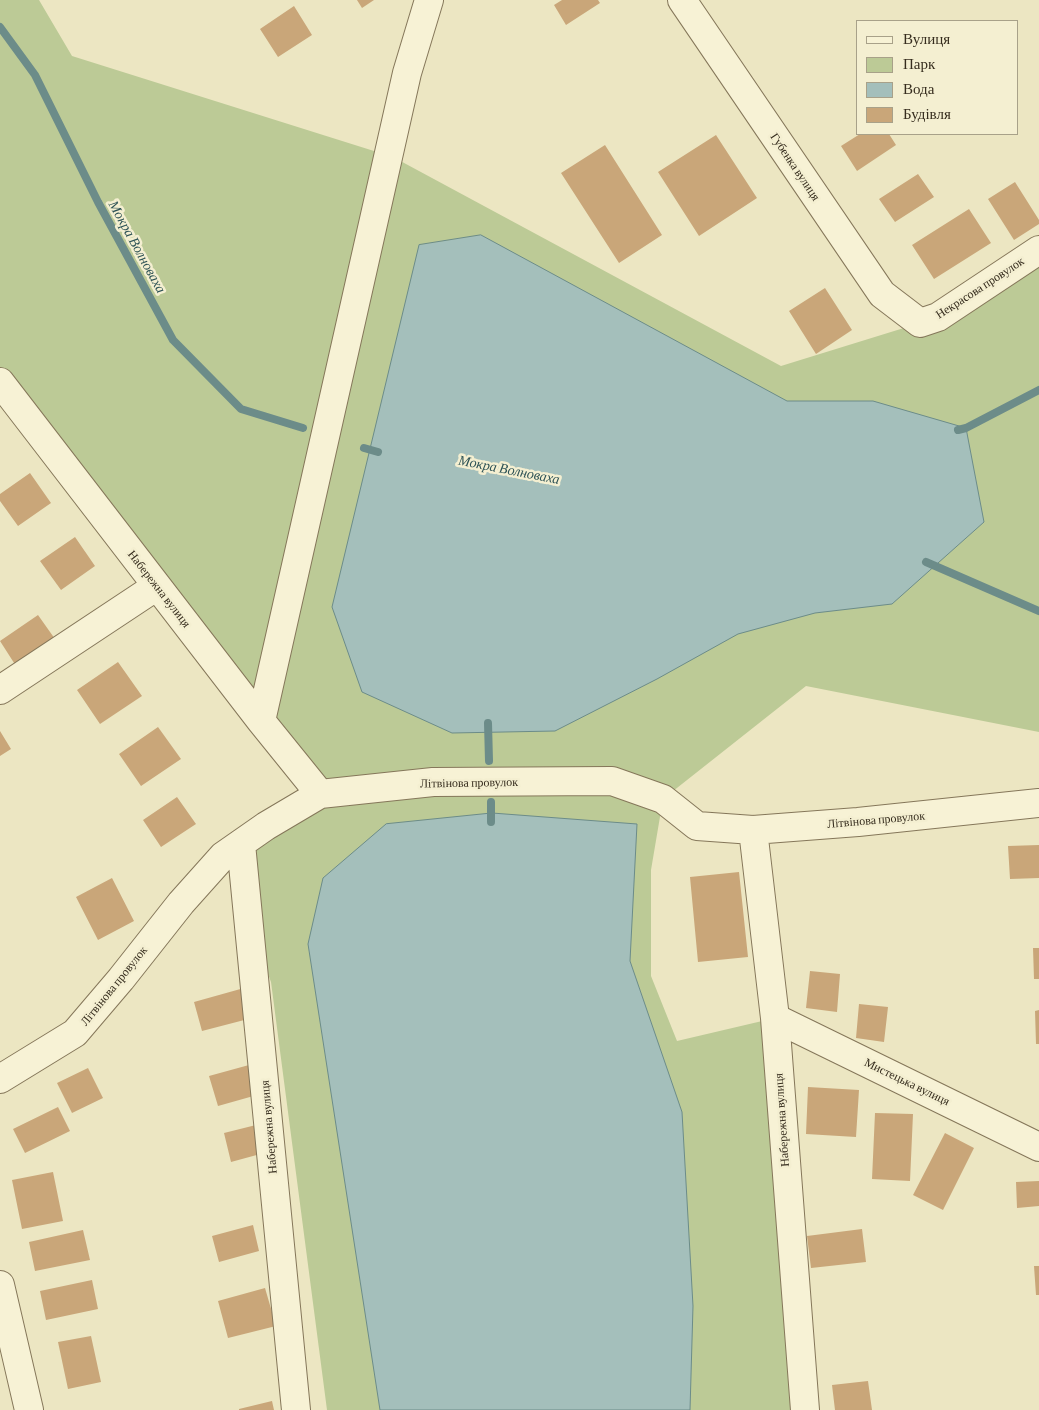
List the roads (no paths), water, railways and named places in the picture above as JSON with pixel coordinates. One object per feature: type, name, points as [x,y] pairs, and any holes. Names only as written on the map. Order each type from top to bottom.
[{"type":"street","points":[[261,721],[407,73],[429,0]]},
{"type":"street","name":"Губенка вулиця","points":[[682,0],[882,294],[920,323]]},
{"type":"street","name":"Некрасова провулок","points":[[920,323],[938,317],[1039,250]]},
{"type":"street","name":"Набережна вулиця","points":[[0,382],[261,721],[320,794]]},
{"type":"street","points":[[0,690],[157,586]]},
{"type":"street","name":"Літвінова провулок","points":[[0,1079],[75,1034],[181,903],[223,856],[266,826],[320,794],[433,782],[612,781],[663,799],[697,826],[753,830],[858,822],[1039,803]]},
{"type":"street","name":"Набережна вулиця","points":[[753,830],[775,1018],[805,1410]]},
{"type":"street","name":"Набережна вулиця","points":[[241,844],[296,1410]]},
{"type":"street","name":"Мистецька вулиця","points":[[775,1018],[1039,1147]]},
{"type":"street","points":[[0,1285],[29,1410]]},
{"type":"water","points":[[481,235],[787,401],[873,401],[966,428],[984,522],[892,604],[815,613],[738,634],[657,679],[555,731],[452,733],[362,692],[332,607],[419,245]]},
{"type":"water","points":[[492,813],[637,824],[630,961],[682,1112],[693,1306],[690,1410],[380,1410],[308,944],[323,878],[386,824]]},
{"type":"waterway","name":"Мокра Волноваха","points":[[0,27],[35,75],[98,202],[173,340],[241,409],[303,428]]},
{"type":"waterway","points":[[958,430],[966,428],[1039,390]]},
{"type":"waterway","name":"Мокра Волноваха","points":[[364,448],[378,452]]},
{"type":"waterway","points":[[926,562],[1039,611]]},
{"type":"waterway","points":[[488,723],[489,761]]},
{"type":"waterway","points":[[491,802],[491,822]]}]
